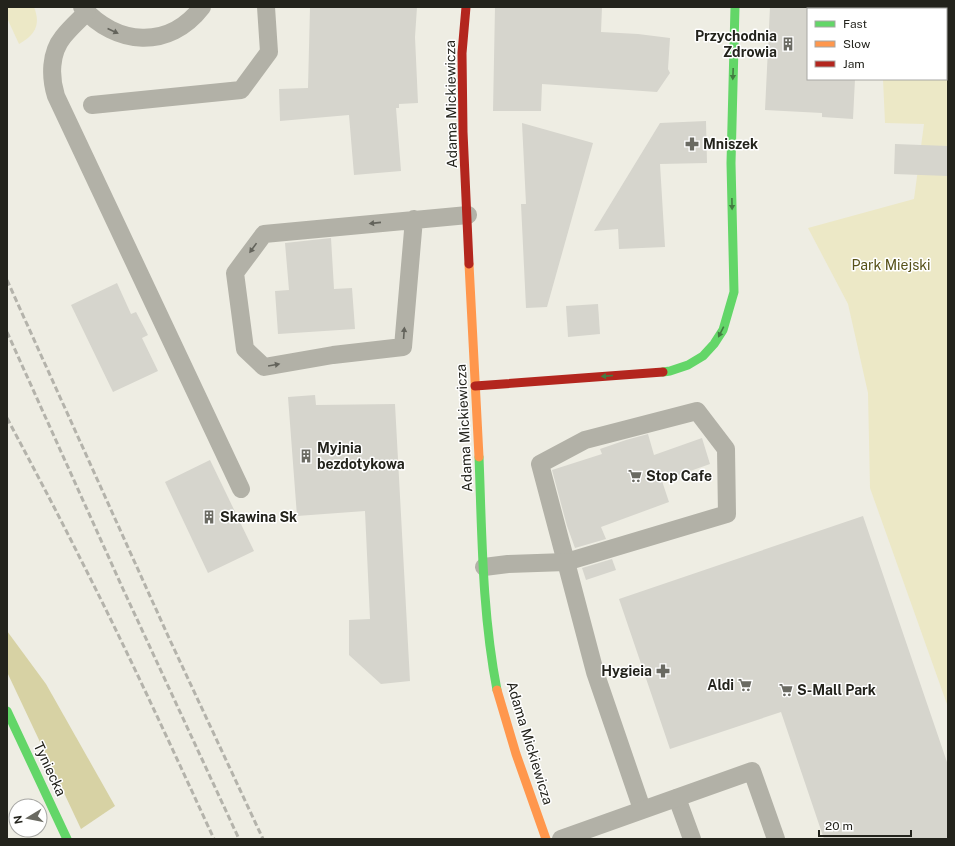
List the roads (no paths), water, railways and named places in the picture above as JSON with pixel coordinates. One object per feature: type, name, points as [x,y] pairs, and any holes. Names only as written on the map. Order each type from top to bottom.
[{"type":"main road","name":"Adama Mickiewicza","points":[[466,7],[462,53],[462,90],[484,567],[491,652],[508,731],[546,839]]},
{"type":"main road","points":[[475,386],[670,371],[688,365],[702,356],[714,344],[723,330],[734,292],[731,163],[735,7]]},
{"type":"main road","name":"Tyniecka","points":[[7,711],[67,839]]},
{"type":"lane","points":[[202,7],[194,17],[178,28],[156,37],[144,38],[134,38],[114,32],[96,21],[85,10],[62,37],[57,46],[52,73],[56,96],[241,489]]},
{"type":"lane","points":[[92,105],[241,90],[269,52],[266,7]]},
{"type":"lane","points":[[414,219],[403,347],[333,355],[264,367],[245,349],[235,273],[264,234],[414,219],[468,215]]},
{"type":"lane","points":[[484,567],[508,564],[566,562],[727,514],[726,449],[697,411],[585,440],[540,464],[566,562],[595,672],[642,809]]},
{"type":"lane","points":[[561,839],[752,771],[776,839]]},
{"type":"lane","points":[[677,798],[692,839]]},
{"type":"railway","points":[[7,280],[169,638],[263,839]]},
{"type":"railway","points":[[7,332],[123,589],[239,839]]},
{"type":"railway","points":[[7,418],[116,629],[214,839]]},
{"type":"place","name":"Przychodnia Zdrowia","points":[[788,44]]},
{"type":"place","name":"Mniszek","points":[[692,144]]},
{"type":"place","name":"Myjnia bezdotykowa","points":[[306,456]]},
{"type":"place","name":"Stop Cafe","points":[[635,476]]},
{"type":"place","name":"Skawina Sk","points":[[209,517]]},
{"type":"place","name":"Hygieia","points":[[663,671]]},
{"type":"place","name":"Aldi","points":[[745,685]]},
{"type":"place","name":"S-Mall Park","points":[[786,690]]},
{"type":"park label","name":"Park Miejski","points":[[891,265]]}]
